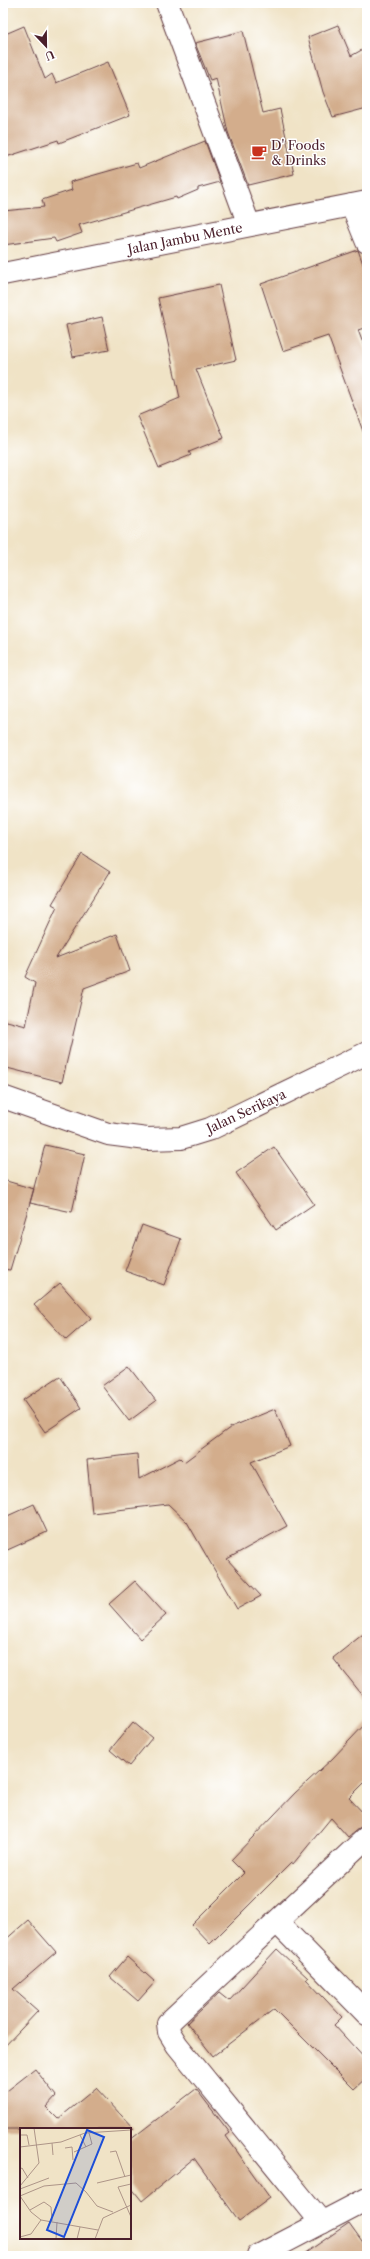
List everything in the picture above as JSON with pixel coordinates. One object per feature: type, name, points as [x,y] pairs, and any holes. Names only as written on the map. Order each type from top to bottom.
[{"type":"street","points":[[167,3],[249,225]]},
{"type":"street","points":[[360,204],[367,242]]},
{"type":"street","name":"Jalan Jambu Mente","points":[[3,274],[360,204]]},
{"type":"street","name":"Jalan Serikaya","points":[[3,1097],[108,1134],[147,1139],[181,1138],[210,1129],[367,1053]]},
{"type":"street","points":[[322,2223],[177,2045],[168,2027],[168,2023],[367,1837]]},
{"type":"street","points":[[277,1922],[367,2014]]},
{"type":"street","points":[[258,2256],[367,2199]]},
{"type":"building","points":[[338,25],[351,56],[367,47],[367,108],[333,117],[323,92],[308,37]]},
{"type":"building","points":[[24,26],[45,79],[52,74],[56,83],[108,62],[130,115],[59,143],[58,140],[3,158],[3,35]]},
{"type":"building","points":[[243,31],[263,113],[280,109],[294,174],[248,185],[228,132],[216,78],[210,80],[195,43]]},
{"type":"building","points":[[205,141],[220,182],[198,188],[198,190],[177,199],[176,197],[79,225],[82,233],[56,242],[54,238],[3,245],[3,211],[44,207],[42,200],[72,190],[70,182],[137,163],[139,168]]},
{"type":"building","points":[[358,250],[367,275],[367,327],[358,330],[367,354],[367,434],[364,434],[328,336],[283,351],[261,284]]},
{"type":"building","points":[[219,285],[236,360],[196,369],[224,438],[189,452],[191,455],[159,468],[137,416],[180,398],[158,298]]},
{"type":"building","points":[[102,317],[109,350],[73,357],[66,325]]},
{"type":"building","points":[[82,854],[110,872],[56,958],[117,934],[130,971],[84,988],[62,1082],[3,1067],[3,1020],[26,1026],[35,983],[25,977],[57,907],[52,904]]},
{"type":"building","points":[[45,1145],[85,1154],[72,1212],[30,1203]]},
{"type":"building","points":[[274,1147],[314,1204],[276,1230],[236,1173]]},
{"type":"building","points":[[3,1180],[34,1189],[10,1270],[3,1269]]},
{"type":"building","points":[[142,1225],[181,1239],[164,1285],[125,1271]]},
{"type":"building","points":[[60,1283],[91,1318],[66,1340],[34,1305]]},
{"type":"building","points":[[129,1366],[156,1401],[129,1421],[102,1386]]},
{"type":"building","points":[[60,1376],[81,1408],[45,1432],[23,1400]]},
{"type":"building","points":[[275,1409],[290,1446],[251,1462],[287,1526],[227,1559],[261,1596],[237,1609],[187,1522],[168,1504],[92,1513],[87,1460],[137,1454],[139,1479],[180,1458],[184,1462],[231,1427]]},
{"type":"building","points":[[34,1504],[47,1532],[3,1552],[3,1518]]},
{"type":"building","points":[[135,1581],[166,1615],[140,1639],[109,1604]]},
{"type":"building","points":[[367,1631],[367,1701],[333,1658]]},
{"type":"building","points":[[133,1722],[152,1738],[129,1766],[110,1750]]},
{"type":"building","points":[[367,1722],[367,1780],[349,1798],[367,1817],[367,1825],[359,1828],[348,1837],[331,1818],[293,1864],[291,1863],[210,1944],[192,1925],[244,1873],[231,1860],[295,1793],[332,1759]]},
{"type":"building","points":[[28,1920],[56,1952],[13,1989],[38,2011],[3,2048],[3,1942]]},
{"type":"building","points":[[277,1949],[308,1978],[306,1979],[342,2017],[334,2025],[367,2061],[367,2077],[354,2089],[274,2009],[213,2056],[187,2023],[219,1993],[229,2001]]},
{"type":"building","points":[[127,1957],[155,1982],[138,2001],[110,1977]]},
{"type":"building","points":[[35,2069],[56,2096],[46,2107],[58,2119],[96,2088],[134,2129],[3,2129],[3,2094]]},
{"type":"building","points":[[196,2089],[230,2133],[226,2136],[270,2198],[239,2221],[194,2158],[142,2201],[131,2187],[131,2139]]},
{"type":"building","points":[[349,2223],[367,2248],[367,2256],[301,2256]]},
{"type":"place","name":"D' Foods & Drinks","points":[[259,152]]}]
